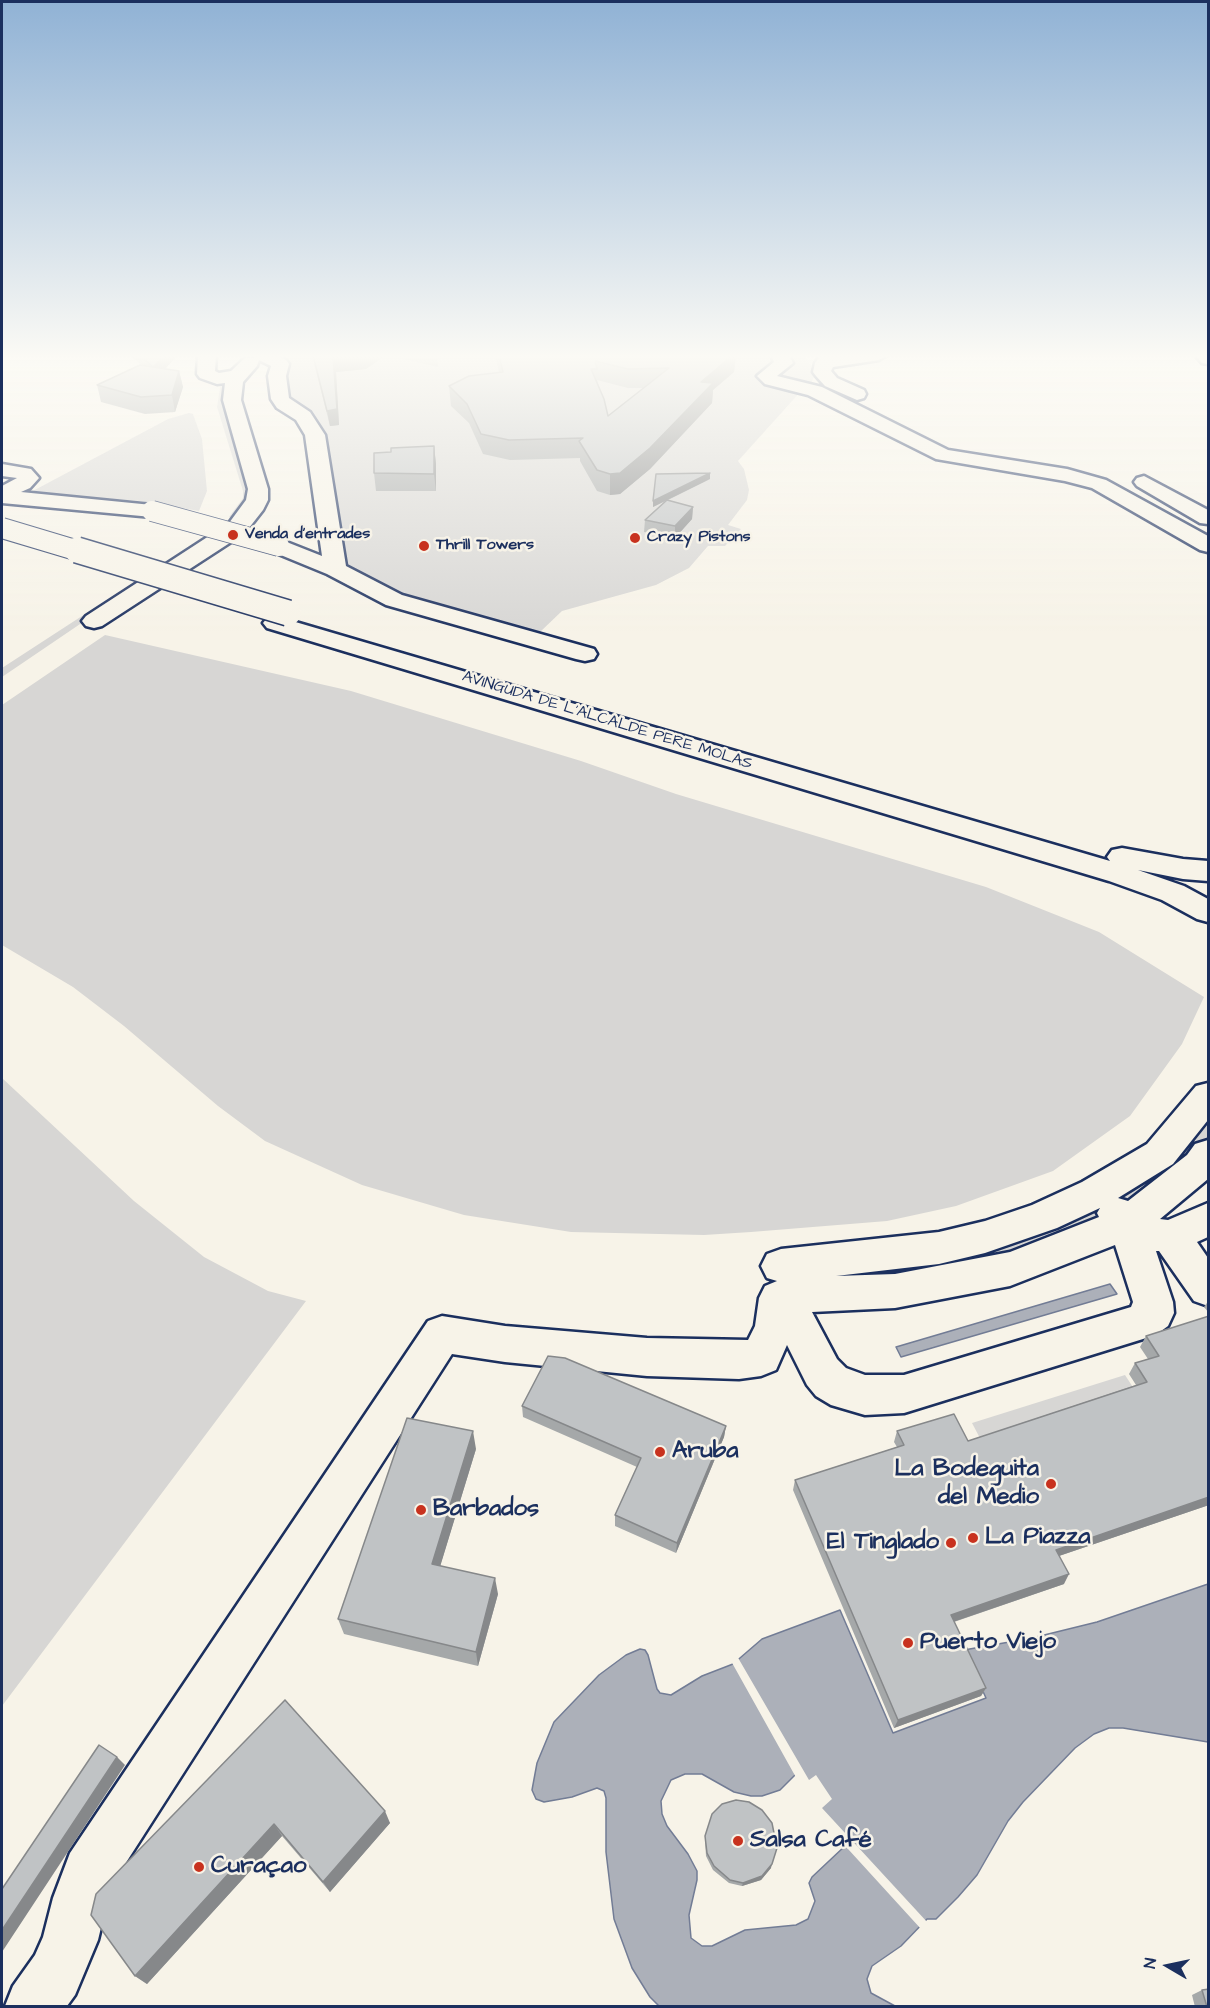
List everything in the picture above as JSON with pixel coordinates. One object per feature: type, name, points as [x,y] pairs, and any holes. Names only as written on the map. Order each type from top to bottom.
[{"type":"street","points":[[224,519],[211,545],[94,621],[98,616],[94,612],[86,611],[74,615],[184,538],[258,500],[258,489],[246,449]]},
{"type":"street","points":[[317,449],[335,569]]},
{"type":"street","points":[[930,449],[943,455],[1067,476],[1099,484],[1209,545]]},
{"type":"street","points":[[997,449],[1079,462],[1122,473],[1209,518]]},
{"type":"street","points":[[2,470],[24,472],[29,478],[23,484],[2,495]]},
{"type":"street","points":[[2,495],[152,511],[279,546],[335,569],[394,600],[585,654]]},
{"type":"street","name":"AVINGUDA DE L'ALCALDE PERE MOLAS","points":[[2,528],[282,618],[1120,874],[1173,893],[1209,912]]},
{"type":"street","points":[[184,538],[211,545]]},
{"type":"street","name":"AVINGUDA DE L'ALCALDE PERE MOLAS","points":[[2,541],[282,618],[1115,856],[1183,869],[1209,871]]},
{"type":"street","points":[[158,556],[183,563]]},
{"type":"street","points":[[33,2007],[55,1975],[70,1940],[89,1872],[442,1334],[505,1344],[647,1357],[739,1360],[777,1309],[939,1248],[985,1237],[1044,1217],[1095,1193],[1160,1154],[1209,1096]]},
{"type":"street","points":[[777,1309],[958,1280],[1032,1261],[1127,1223],[1200,1165],[1209,1154]]},
{"type":"street","points":[[1095,1193],[1127,1223],[1145,1233],[1170,1237],[1209,1219]]},
{"type":"street","points":[[777,1309],[831,1382],[846,1390],[865,1395],[904,1394],[1134,1323],[1154,1313],[1153,1302],[1127,1223]]},
{"type":"street","points":[[1170,1237],[1209,1289]]},
{"type":"shaded area","points":[[112,449],[203,449],[207,491],[199,511],[140,501],[29,493]]},
{"type":"shaded area","points":[[230,449],[241,449],[252,498],[233,518],[229,517],[243,498]]},
{"type":"shaded area","points":[[320,449],[749,449],[738,461],[744,469],[749,490],[747,500],[728,525],[741,529],[725,546],[708,546],[689,568],[656,585],[562,611],[540,632],[387,591],[342,567],[324,455]]},
{"type":"shaded area","points":[[85,614],[90,615],[89,618],[2,677],[2,668]]},
{"type":"shaded area","points":[[105,635],[351,691],[581,761],[676,794],[986,887],[1099,932],[1204,997],[1182,1044],[1130,1116],[1053,1171],[956,1206],[887,1221],[751,1232],[704,1235],[571,1232],[464,1215],[362,1185],[265,1141],[218,1106],[124,1026],[73,987],[2,945],[2,705]]},
{"type":"shaded area","points":[[2,1078],[134,1201],[204,1257],[268,1291],[306,1301],[2,1706]]},
{"type":"shaded area","points":[[1208,1111],[1208,1141],[1205,1146],[1133,1203],[1122,1197],[1121,1194],[1197,1126]]},
{"type":"shaded area","points":[[1092,1210],[1098,1213],[1100,1221],[1064,1240],[883,1283],[823,1274]]},
{"type":"shaded area","points":[[1110,1284],[1117,1294],[901,1357],[896,1347]]},
{"type":"shaded area","points":[[1125,1375],[1170,1444],[982,1442],[972,1423]]},
{"type":"shaded area","points":[[1208,1584],[1208,1742],[1123,1728],[1109,1728],[1094,1734],[1075,1748],[1008,1821],[977,1875],[958,1897],[936,1919],[927,1919],[901,1946],[872,1966],[867,1979],[871,1993],[895,2006],[659,2006],[650,1997],[632,1968],[614,1919],[606,1852],[604,1791],[597,1788],[572,1797],[544,1802],[536,1799],[532,1790],[537,1763],[554,1722],[599,1675],[626,1655],[640,1649],[645,1650],[648,1655],[657,1689],[660,1693],[671,1695],[702,1676],[733,1664],[762,1639],[840,1610],[893,1733],[986,1698],[964,1650],[1032,1638],[1097,1622]],"holes":[[[685,1774],[702,1774],[734,1792],[751,1796],[762,1796],[780,1790],[796,1774],[846,1845],[812,1877],[809,1883],[815,1901],[808,1919],[796,1925],[745,1930],[712,1946],[702,1946],[691,1938],[689,1915],[697,1871],[688,1854],[667,1826],[662,1814],[661,1801],[671,1780]]]},
{"type":"pier","points":[[737,1656],[809,1780],[816,1775],[832,1799],[822,1808],[928,1923],[921,1929],[817,1815],[731,1661]]},
{"type":"building","points":[[391,449],[434,449],[434,474],[374,473],[374,453],[391,452]]},
{"type":"building","points":[[584,449],[649,449],[620,473],[610,474],[597,470]]},
{"type":"building","points":[[710,473],[653,501],[656,474]]},
{"type":"building","points":[[667,500],[693,507],[675,526],[645,520]]},
{"type":"building","points":[[1209,1316],[1209,1497],[1056,1550],[1069,1574],[951,1615],[986,1688],[898,1720],[795,1480],[904,1445],[897,1431],[954,1414],[968,1441],[1147,1382],[1135,1363],[1159,1356],[1146,1336]]},
{"type":"building","name":"Aruba","points":[[548,1356],[565,1358],[726,1426],[677,1543],[615,1515],[641,1458],[522,1406]]},
{"type":"building","name":"Barbados","points":[[407,1418],[473,1431],[432,1564],[495,1578],[476,1652],[338,1619]]},
{"type":"building","name":"Curaçao","points":[[285,1700],[385,1811],[323,1882],[274,1824],[135,1976],[91,1915],[96,1894]]},
{"type":"building","points":[[99,1745],[117,1757],[2,1930],[2,1889]]},
{"type":"building","points":[[736,1800],[749,1802],[762,1810],[772,1823],[777,1848],[772,1864],[762,1876],[743,1883],[730,1880],[714,1866],[707,1853],[705,1836],[712,1814],[722,1804]]},
{"type":"building","points":[[1209,1989],[1209,2007],[1207,2007],[1202,1990]]},
{"type":"place","name":"Venda d'entrades","points":[[233,535]]},
{"type":"place","name":"Crazy Pistons","points":[[635,538]]},
{"type":"place","name":"Thrill Towers","points":[[424,546]]},
{"type":"place","name":"Aruba","points":[[660,1452]]},
{"type":"place","name":"La Bodeguita del Medio","points":[[1051,1484]]},
{"type":"place","name":"Barbados","points":[[421,1510]]},
{"type":"place","name":"La Piazza","points":[[973,1538]]},
{"type":"place","name":"El Tinglado","points":[[951,1543]]},
{"type":"place","name":"Puerto Viejo","points":[[908,1643]]},
{"type":"place","name":"Salsa Café","points":[[738,1841]]},
{"type":"place","name":"Curaçao","points":[[199,1867]]}]
